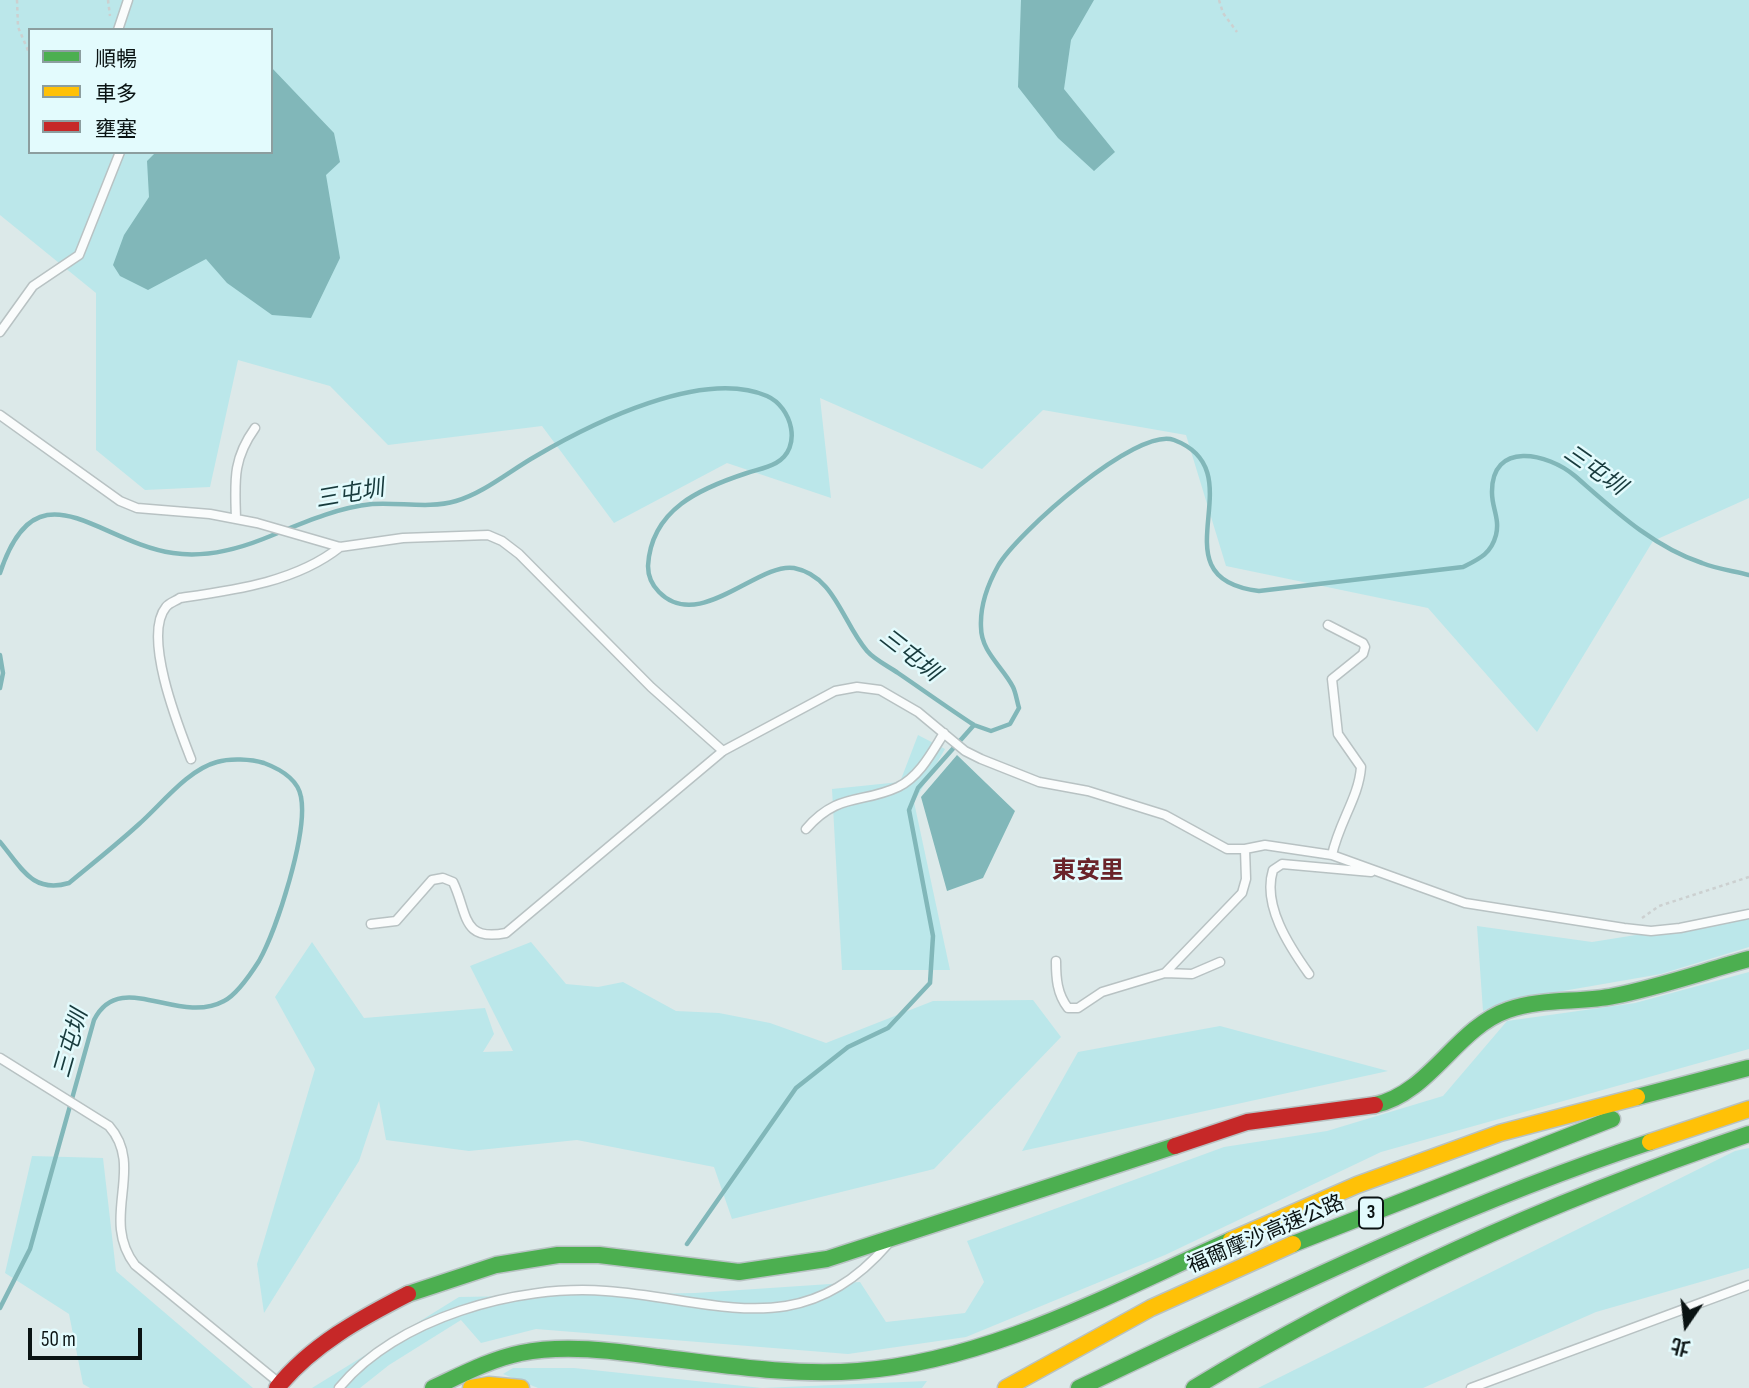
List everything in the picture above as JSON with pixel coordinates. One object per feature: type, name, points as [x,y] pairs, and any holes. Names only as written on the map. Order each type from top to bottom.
[{"type":"main road","points":[[279,1386],[313,1353],[361,1318],[402,1295],[465,1272],[559,1254],[643,1260],[728,1271],[759,1271],[827,1259],[1247,1122],[1390,1102],[1414,1086],[1486,1020],[1510,1009],[1615,996],[1749,959]]},
{"type":"main road","points":[[433,1388],[475,1368],[521,1353],[559,1350],[615,1351],[779,1372],[859,1371],[939,1358],[1027,1329],[1357,1185],[1500,1133],[1748,1067]]},
{"type":"main road","name":"福爾摩沙高速公路","points":[[1006,1388],[1059,1356],[1225,1273],[1447,1182],[1748,1067]]},
{"type":"main road","name":"3","points":[[1079,1388],[1412,1231],[1589,1162],[1749,1109]]},
{"type":"main road","points":[[1194,1388],[1291,1330],[1398,1273],[1605,1183],[1749,1134]]},
{"type":"main road","points":[[471,1388],[489,1385],[521,1388]]},
{"type":"lane","points":[[119,28],[128,0]]},
{"type":"lane","points":[[0,332],[33,286],[79,254],[119,154]]},
{"type":"lane","points":[[0,415],[120,501],[137,508],[210,514],[257,523],[340,547],[403,538],[488,535],[502,541],[519,554],[651,687],[723,751]]},
{"type":"lane","points":[[236,519],[236,466],[242,446],[255,428]]},
{"type":"lane","points":[[191,759],[173,711],[162,663],[160,621],[167,606],[180,598],[282,577],[320,563],[340,547]]},
{"type":"lane","points":[[1328,625],[1363,643],[1365,648],[1363,654],[1332,679],[1338,734],[1361,767],[1357,788],[1337,831],[1332,855]]},
{"type":"lane","points":[[372,924],[396,921],[432,880],[443,878],[453,882],[461,898],[466,920],[474,932],[489,937],[506,933],[723,751],[835,691],[857,687],[880,690],[918,712],[965,751],[1039,782],[1127,802],[1165,815],[1227,849],[1265,845],[1332,855],[1465,903],[1633,929],[1680,928],[1749,914]]},
{"type":"lane","points":[[806,829],[819,813],[836,805],[898,787],[916,774],[944,733]]},
{"type":"lane","points":[[1165,972],[1242,893],[1246,880],[1245,849]]},
{"type":"lane","points":[[1308,974],[1290,947],[1276,913],[1269,881],[1273,870],[1282,864],[1381,872]]},
{"type":"lane","points":[[1056,961],[1056,978],[1061,999],[1068,1008],[1078,1008],[1102,992],[1165,972],[1192,974],[1220,962]]},
{"type":"lane","points":[[0,1058],[110,1126],[122,1140],[124,1162],[120,1227],[123,1249],[135,1265],[279,1386]]},
{"type":"lane","points":[[339,1388],[353,1371],[394,1339],[464,1309],[547,1291],[606,1291],[736,1310],[788,1307],[833,1292],[859,1275],[892,1240]]},
{"type":"lane","points":[[1471,1388],[1749,1285]]},
{"type":"path","points":[[17,0],[18,27],[28,50]]},
{"type":"path","points":[[1219,0],[1223,13],[1237,32]]},
{"type":"path","points":[[1633,929],[1643,916],[1659,906],[1749,877]]},
{"type":"shaded area","points":[[0,0],[1749,0],[1749,498],[1653,541],[1537,732],[1428,608],[1226,566],[1186,435],[1043,410],[982,469],[820,398],[831,498],[727,463],[614,523],[542,426],[388,445],[330,386],[238,360],[210,487],[145,490],[96,450],[96,293],[0,215]]},
{"type":"shaded area","points":[[1021,0],[1094,0],[1071,40],[1064,89],[1115,152],[1094,171],[1058,138],[1018,87]]},
{"type":"shaded area","points":[[273,69],[334,133],[340,162],[326,175],[340,258],[311,318],[272,315],[227,283],[206,259],[148,290],[120,276],[113,265],[124,235],[149,197],[147,161],[154,154],[273,154]]},
{"type":"shaded area","points":[[918,735],[945,749],[914,802],[950,970],[842,970],[832,789],[900,782]]},
{"type":"shaded area","points":[[957,755],[1015,811],[983,878],[947,891],[921,797]]},
{"type":"shaded area","points":[[1749,917],[1749,947],[1661,974],[1505,1001],[1483,1011],[1477,926],[1592,942]]},
{"type":"shaded area","points":[[312,942],[364,1018],[485,1008],[494,1034],[483,1052],[513,1051],[470,966],[531,942],[566,984],[598,987],[623,982],[676,1011],[719,1013],[770,1023],[826,1043],[933,1001],[1033,1000],[1061,1037],[934,1169],[732,1219],[714,1167],[577,1140],[469,1151],[386,1140],[379,1101],[359,1161],[264,1313],[257,1264],[315,1069],[275,997]]},
{"type":"shaded area","points":[[1749,972],[1749,1049],[1381,1152],[1165,1255],[966,1337],[848,1354],[536,1329],[481,1343],[461,1320],[389,1365],[360,1388],[312,1388],[459,1297],[695,1293],[860,1282],[886,1322],[965,1313],[984,1282],[967,1241],[1224,1147],[1327,1131],[1443,1096],[1507,1021],[1635,1003]]},
{"type":"shaded area","points":[[1220,1026],[1388,1071],[1022,1151],[1078,1052]]},
{"type":"shaded area","points":[[1749,1148],[1749,1268],[1596,1312],[1423,1388],[1258,1388],[1735,1151]]},
{"type":"shaded area","points":[[32,1156],[103,1158],[116,1271],[253,1388],[90,1388],[83,1384],[69,1314],[5,1273]]},
{"type":"shaded area","points":[[513,1368],[574,1368],[762,1388],[538,1388],[503,1374]]},
{"type":"shaded area","points":[[927,1381],[922,1388],[762,1388]]},
{"type":"waterway","name":"三屯圳","points":[[0,573],[15,540],[32,521],[51,515],[72,517],[145,546],[173,553],[219,552],[241,547],[344,509],[372,504],[435,505],[456,501],[487,487],[559,443],[617,415],[681,394],[712,389],[741,389],[767,396],[783,409],[791,428],[790,448],[776,463],[696,494],[669,515],[651,546],[648,566],[652,584],[675,602],[692,605],[710,601],[780,569],[794,568],[808,573],[829,590],[870,654],[974,725],[991,731],[1010,724],[1019,708],[1013,687],[988,652],[982,636],[983,604],[998,566],[1028,531],[1079,486],[1133,449],[1157,440],[1174,440],[1198,455],[1208,475],[1210,498],[1207,546],[1212,566],[1228,582],[1259,591],[1463,567],[1469,564],[1488,551],[1496,535],[1492,493],[1494,476],[1501,465],[1511,458],[1523,456],[1537,457],[1564,468],[1634,526],[1684,556],[1749,575]]},
{"type":"waterway","name":"三屯圳","points":[[0,655],[3,673],[0,688]]},
{"type":"waterway","points":[[687,1244],[796,1088],[848,1047],[888,1028],[930,983],[933,936],[909,810],[918,788],[974,725]]},
{"type":"waterway","name":"三屯圳","points":[[0,842],[28,876],[46,885],[56,885],[69,883],[130,832],[185,780],[217,762],[247,760],[270,765],[292,780],[301,797],[302,813],[296,856],[282,905],[259,961],[239,989],[224,1001],[206,1007],[188,1007],[134,998],[119,999],[105,1005],[94,1020],[30,1249],[0,1308]]},
{"type":"traffic: fast","points":[[1375,1105],[1412,1088],[1473,1031],[1508,1010],[1547,1002],[1614,996],[1749,959]]},
{"type":"traffic: fast","points":[[1637,1097],[1748,1068]]},
{"type":"traffic: fast","points":[[1293,1244],[1612,1119]]},
{"type":"traffic: fast","points":[[1194,1388],[1328,1312],[1464,1246],[1605,1186],[1749,1134]]},
{"type":"traffic: fast","points":[[1079,1388],[1290,1288],[1432,1225],[1504,1195],[1650,1142]]},
{"type":"traffic: fast","points":[[408,1294],[496,1265],[558,1255],[599,1255],[739,1272],[827,1259],[1175,1146]]},
{"type":"traffic: fast","points":[[433,1388],[499,1359],[555,1349],[607,1351],[783,1371],[858,1371],[907,1365],[955,1354],[1049,1322],[1231,1240]]},
{"type":"traffic: slow","points":[[1231,1240],[1357,1185],[1500,1133],[1637,1097]]},
{"type":"traffic: slow","points":[[1650,1142],[1749,1109]]},
{"type":"traffic: slow","points":[[1006,1388],[1151,1308],[1293,1244]]},
{"type":"traffic: slow","points":[[471,1388],[489,1385],[521,1388]]},
{"type":"traffic: jam","points":[[1175,1146],[1247,1122],[1375,1105]]},
{"type":"traffic: jam","points":[[277,1388],[305,1359],[337,1334],[408,1294]]},
{"type":"district","name":"東安里","points":[[1088,872]]}]
